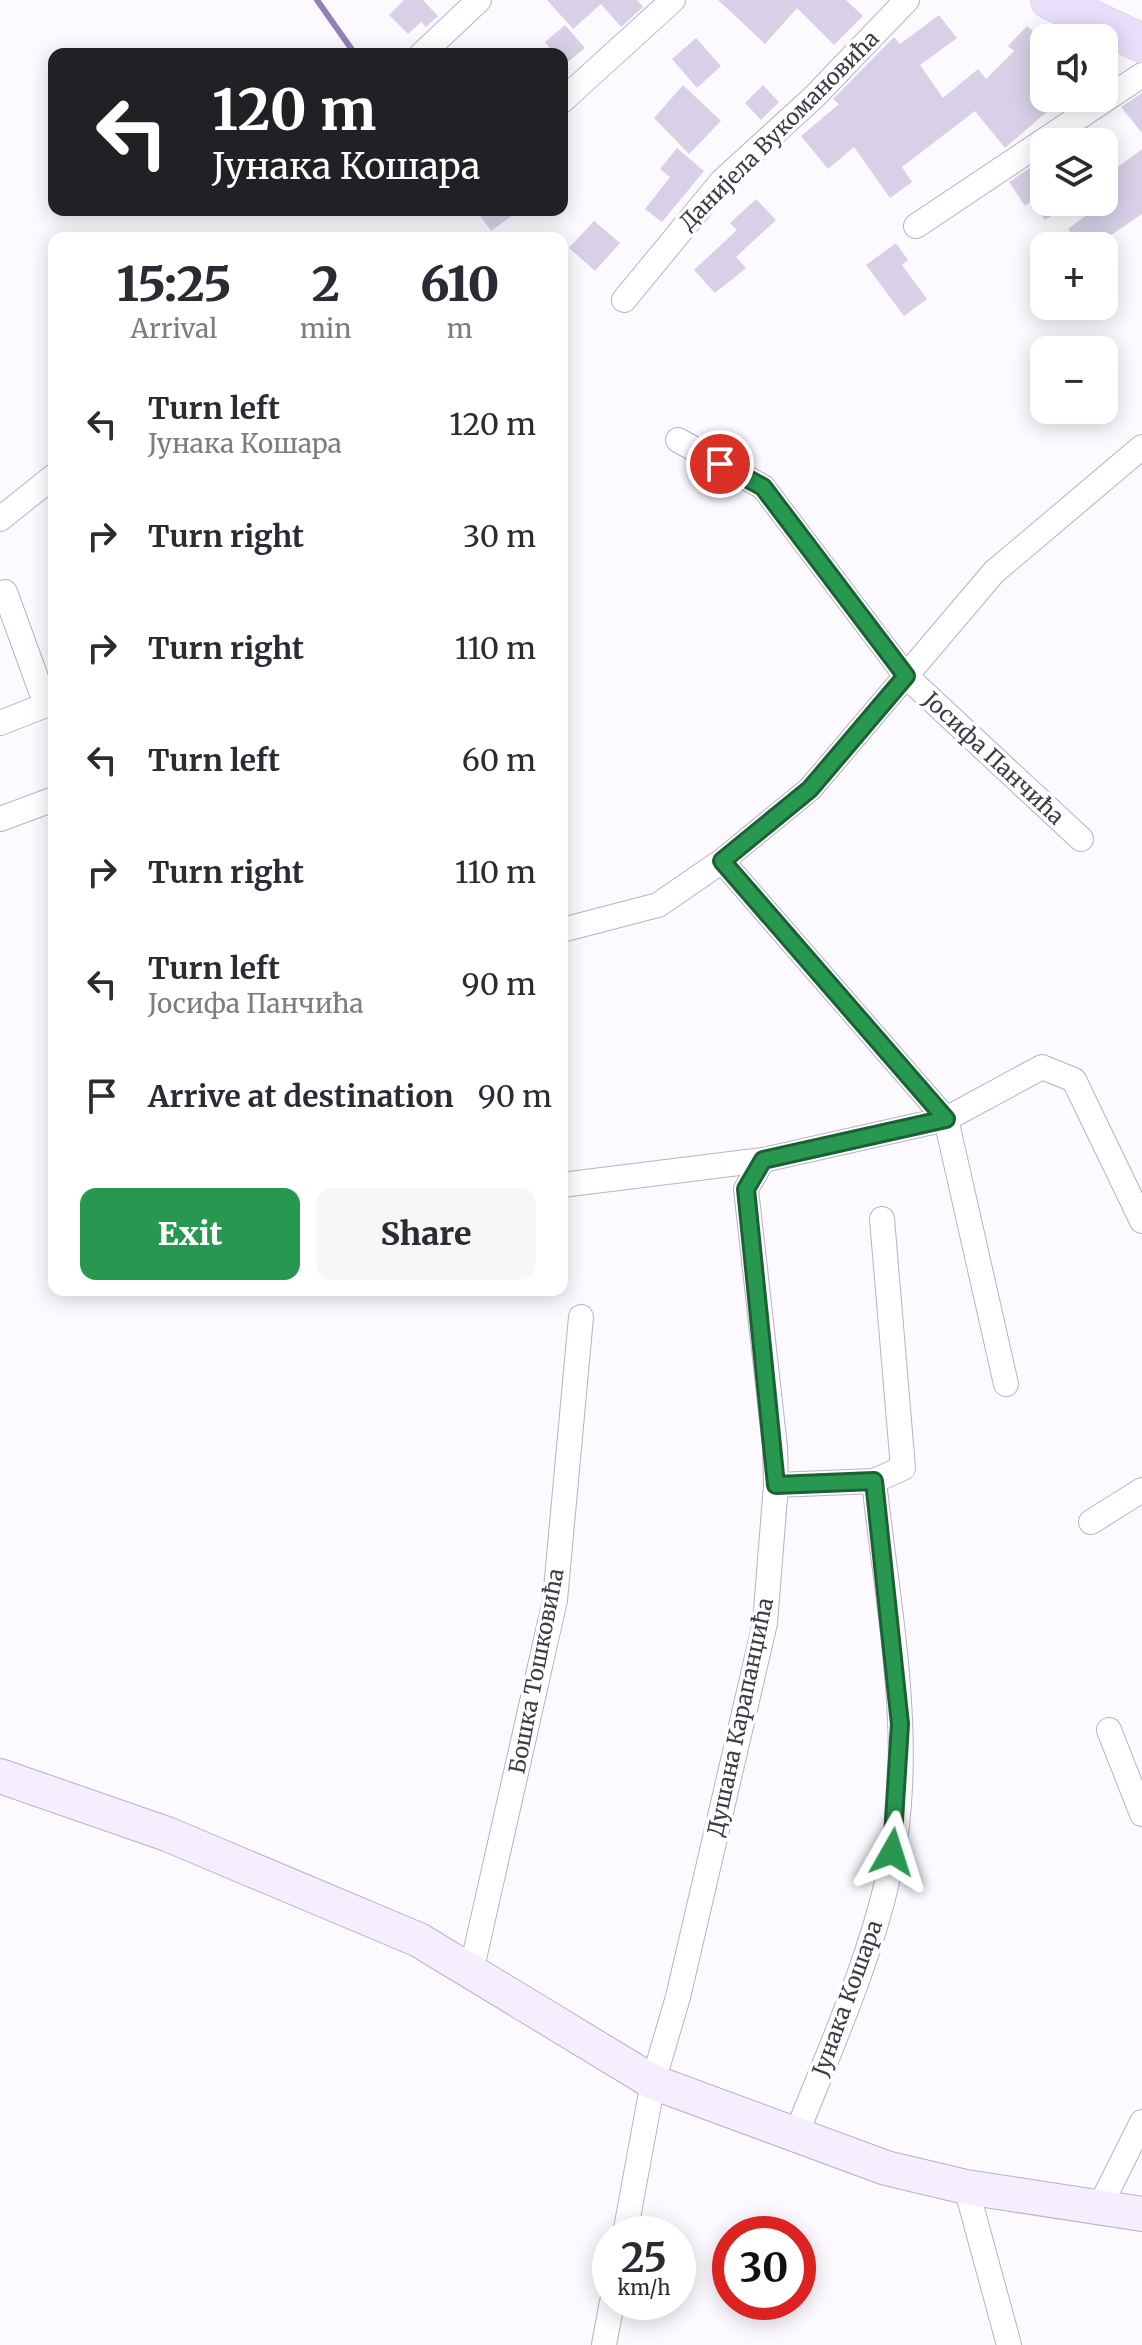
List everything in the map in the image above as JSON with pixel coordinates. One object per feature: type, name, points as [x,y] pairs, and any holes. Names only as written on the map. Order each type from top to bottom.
[{"type":"main road","points":[[1050,0],[1142,43]]},
{"type":"main road","points":[[1102,0],[1142,19]]},
{"type":"street","points":[[428,48],[479,0]]},
{"type":"street","points":[[568,96],[673,0]]},
{"type":"street","name":"Данијела Вукомановића","points":[[624,300],[722,181],[814,97],[907,0]]},
{"type":"street","points":[[916,226],[1142,75]]},
{"type":"street","name":"Јосифа Панчића","points":[[678,440],[763,487],[906,676],[1081,839]]},
{"type":"street","points":[[568,928],[658,905],[722,861],[810,789],[994,572],[1142,447]]},
{"type":"street","points":[[0,519],[48,481]]},
{"type":"street","points":[[0,723],[46,705],[5,592]]},
{"type":"street","points":[[0,819],[48,801]]},
{"type":"street","points":[[722,861],[946,1119],[1006,1384]]},
{"type":"street","points":[[568,1184],[763,1160],[946,1119],[1042,1067],[1074,1080],[1142,1221]]},
{"type":"street","name":"Душана Карапанџића","points":[[628,2216],[653,2082],[678,1997],[765,1623],[776,1485],[746,1189],[763,1160]]},
{"type":"street","points":[[776,1485],[874,1481],[903,1468],[882,1219]]},
{"type":"street","name":"Бошка Тошковића","points":[[471,1972],[555,1600],[581,1317]]},
{"type":"street","name":"Јунака Кошара","points":[[796,2135],[871,1940],[889,1876],[900,1724],[874,1481]]},
{"type":"street","points":[[1091,1522],[1142,1490]]},
{"type":"street","points":[[1109,1730],[1142,1814]]},
{"type":"street","points":[[0,1776],[179,1838],[419,1940],[653,2082],[886,2168],[966,2187],[1142,2214]]},
{"type":"street","points":[[1100,2206],[1142,2122]]},
{"type":"street","points":[[966,2187],[1009,2345]]},
{"type":"street","points":[[604,2345],[609,2320]]},
{"type":"building","points":[[404,0],[423,0],[438,16],[426,27],[421,22],[408,34],[389,15]]},
{"type":"building","points":[[547,0],[637,0],[643,7],[621,27],[601,4],[573,29]]},
{"type":"building","points":[[718,0],[846,0],[863,16],[834,45],[797,8],[765,44]]},
{"type":"building","points":[[939,15],[957,38],[920,65],[943,98],[978,69],[986,79],[1014,51],[1008,46],[1027,26],[1030,29],[1030,112],[1047,112],[1005,148],[975,111],[902,167],[912,182],[890,198],[854,147],[828,169],[801,136],[839,104],[833,99],[894,37],[900,44]]},
{"type":"building","points":[[565,25],[585,48],[568,62],[568,48],[550,48],[545,42]]},
{"type":"building","points":[[696,38],[721,66],[697,88],[672,59]]},
{"type":"building","points":[[683,85],[721,121],[689,154],[654,118]]},
{"type":"building","points":[[763,85],[779,102],[761,120],[745,103]]},
{"type":"building","points":[[1142,93],[1142,133],[1121,107]]},
{"type":"building","points":[[677,148],[704,171],[662,222],[645,209],[670,177],[660,169]]},
{"type":"building","points":[[1142,149],[1142,214],[1116,232],[1070,232],[1068,229],[1085,216],[1118,216],[1118,167]]},
{"type":"building","points":[[1030,168],[1030,202],[1025,206],[1009,182]]},
{"type":"building","points":[[756,199],[776,220],[736,257],[746,268],[715,293],[694,270],[737,230],[730,223]]},
{"type":"building","points":[[480,216],[512,216],[491,231]]},
{"type":"building","points":[[594,221],[620,243],[595,271],[569,248]]},
{"type":"building","points":[[896,243],[908,260],[902,265],[927,299],[904,316],[866,265]]},
{"type":"waterway","points":[[317,0],[351,48]]},
{"type":"route","points":[[720,464],[763,487],[906,676],[810,789],[722,861],[946,1119],[763,1160],[746,1189],[775,1447],[776,1485],[874,1481],[900,1724],[892,1852]]}]
